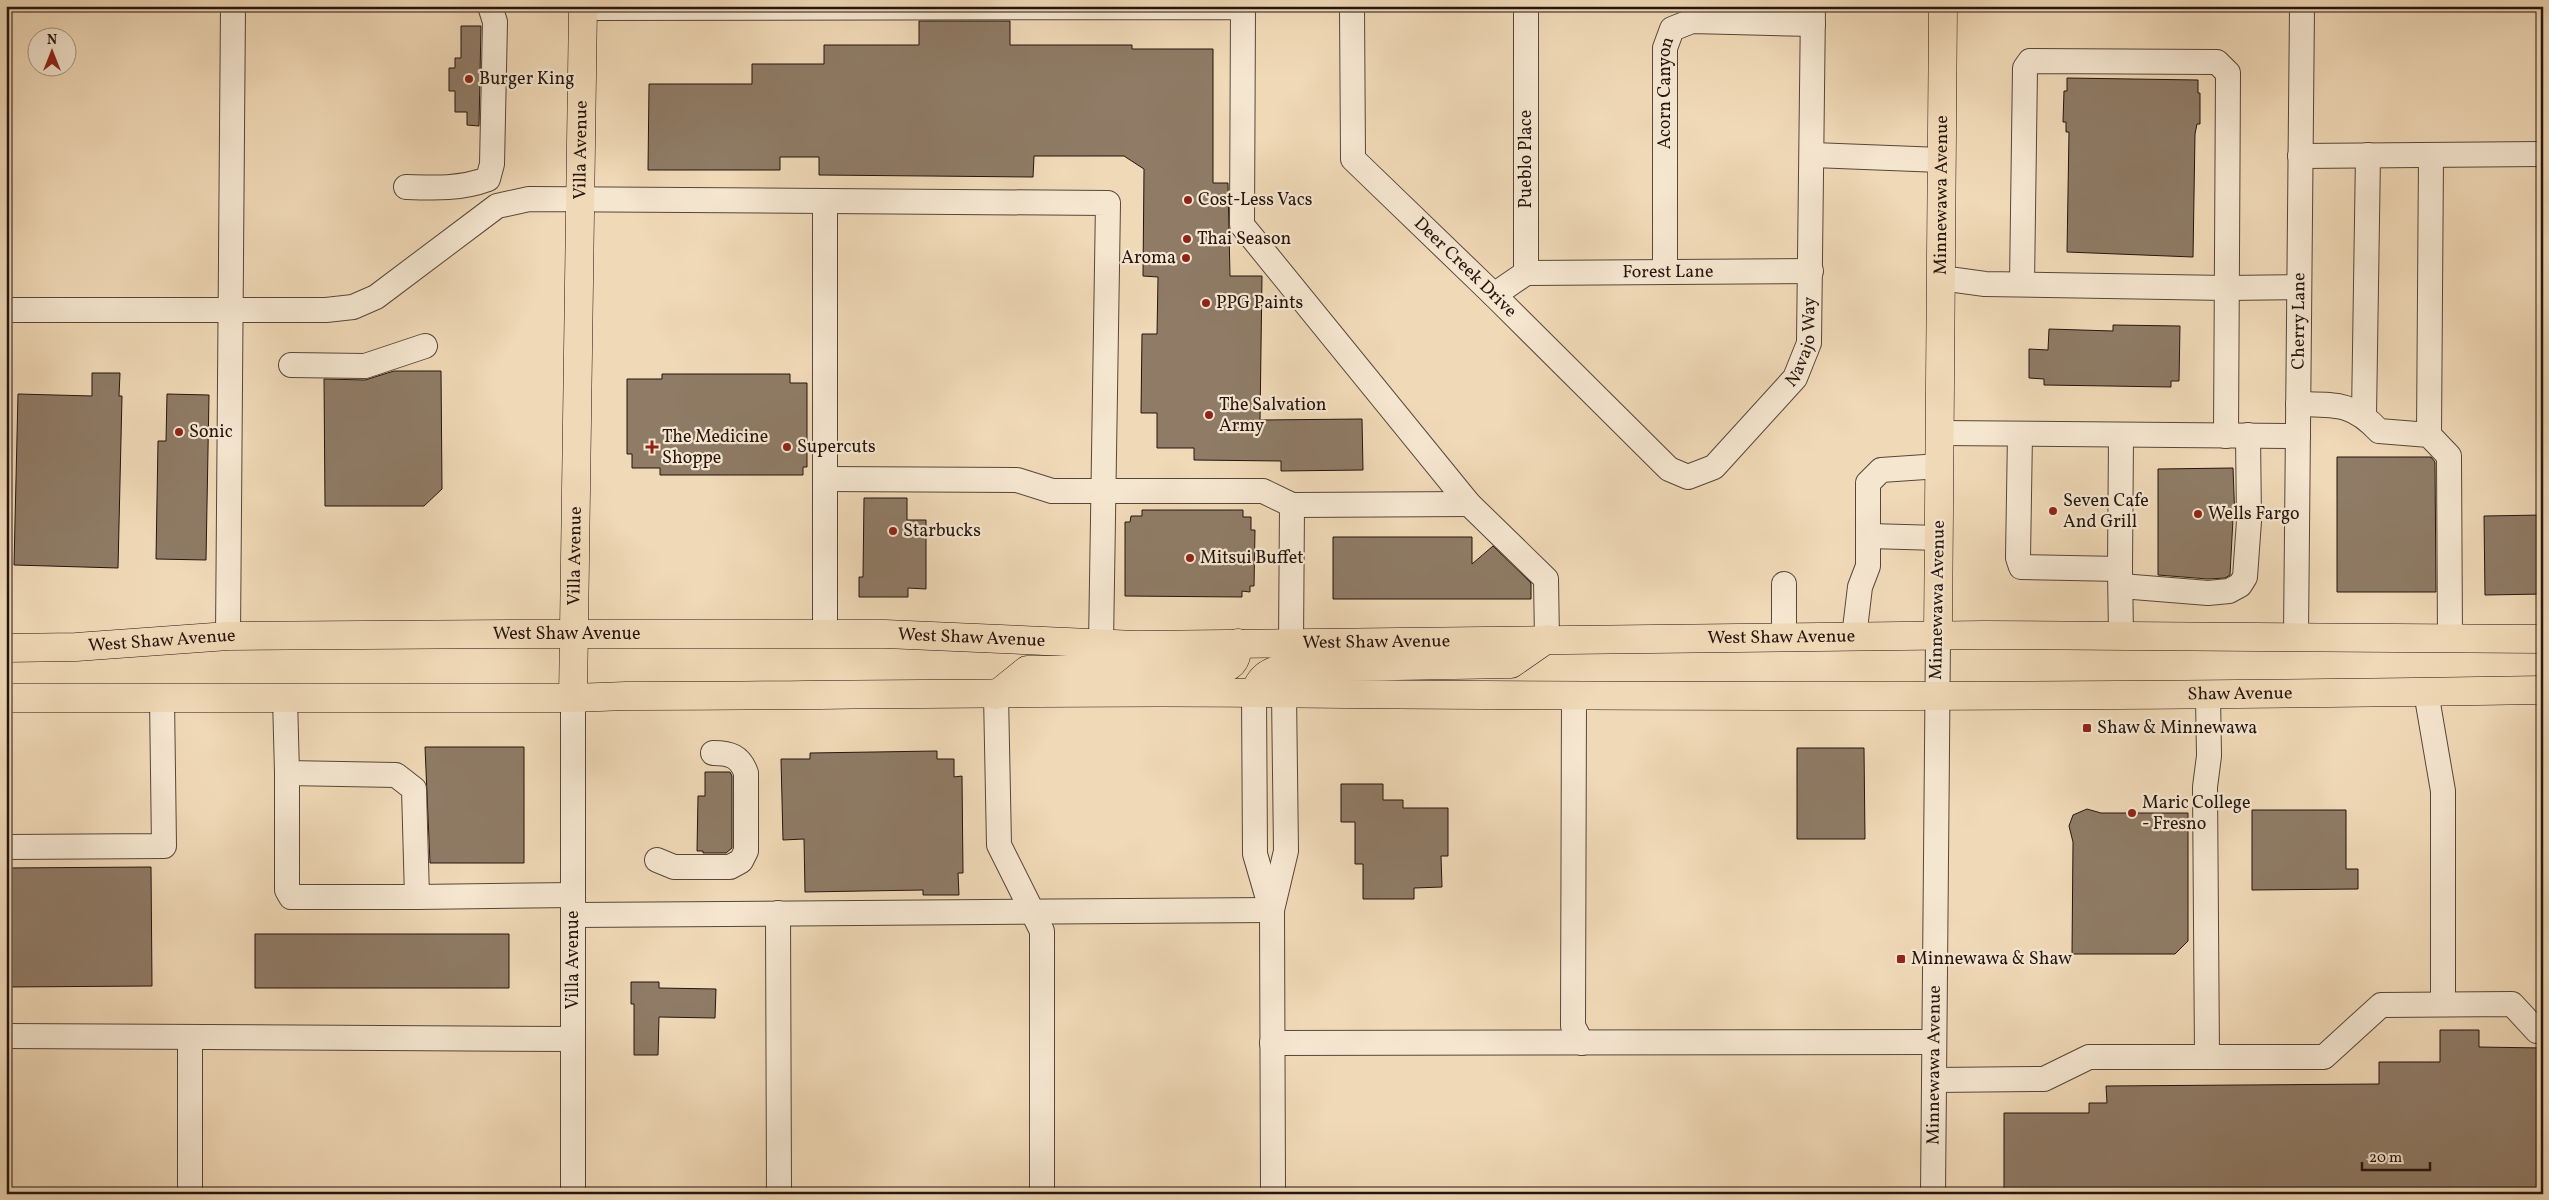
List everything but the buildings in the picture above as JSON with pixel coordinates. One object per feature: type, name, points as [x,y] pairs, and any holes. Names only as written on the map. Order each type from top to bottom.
[{"type":"main road","name":"Minnewawa Avenue","points":[[1938,636],[1943,6]]},
{"type":"main road","name":"Villa Avenue","points":[[573,698],[576,635],[583,7]]},
{"type":"main road","name":"West Shaw Avenue","points":[[6,648],[76,647],[228,636],[941,635],[1102,644],[1291,644],[1784,636],[1938,636]]},
{"type":"main road","points":[[1938,636],[2296,636],[2543,639]]},
{"type":"main road","points":[[1254,693],[1259,681],[1269,672],[1283,668],[1511,664],[1547,639]]},
{"type":"main road","points":[[996,694],[1027,670],[1220,670],[1230,668],[1237,658],[1238,643]]},
{"type":"main road","name":"Shaw Avenue","points":[[1936,696],[2208,696],[2543,690]]},
{"type":"main road","points":[[6,698],[573,698],[626,696],[1254,693],[1574,697],[1936,696]]},
{"type":"street","points":[[228,636],[233,6]]},
{"type":"street","points":[[406,187],[450,188],[488,179],[492,164],[495,22],[490,6]]},
{"type":"street","name":"Deer Creek Drive","points":[[1352,6],[1353,159],[1494,295],[1669,469],[1688,477]]},
{"type":"street","name":"Pueblo Place","points":[[1526,6],[1526,273]]},
{"type":"street","name":"Cherry Lane","points":[[2296,636],[2302,6]]},
{"type":"street","points":[[583,7],[1243,7],[1242,226],[1469,504],[1546,579],[1547,639]]},
{"type":"street","name":"Navajo Way","points":[[1688,477],[1714,467],[1795,378],[1809,343],[1813,156],[1813,15]]},
{"type":"street","name":"Acorn Canyon","points":[[1665,272],[1664,48],[1672,28],[1692,21],[1813,15]]},
{"type":"street","points":[[2020,434],[2018,558],[2021,567],[2120,578],[2208,593],[2229,591],[2240,586],[2245,577],[2250,522],[2237,435],[2226,288],[2228,73],[2216,62],[2030,61],[2025,68],[2022,284]]},
{"type":"street","points":[[2300,156],[2543,154]]},
{"type":"street","points":[[2431,155],[2429,435],[2448,456],[2450,638]]},
{"type":"street","points":[[1813,156],[1941,160]]},
{"type":"street","points":[[2364,415],[2368,156]]},
{"type":"street","points":[[6,310],[326,310],[364,303],[376,297],[497,206],[529,199],[1108,203],[1102,644]]},
{"type":"street","points":[[824,201],[825,634]]},
{"type":"street","name":"Forest Lane","points":[[1526,273],[1811,270]]},
{"type":"street","points":[[1494,295],[1526,273]]},
{"type":"street","points":[[1940,278],[1985,284],[2226,288],[2300,286]]},
{"type":"street","points":[[291,366],[365,366],[425,346]]},
{"type":"street","points":[[2298,404],[2339,405],[2364,415],[2379,431],[2429,435]]},
{"type":"street","points":[[1940,433],[2298,436]]},
{"type":"street","points":[[2121,435],[2121,636]]},
{"type":"street","points":[[1854,637],[1860,587],[1868,566],[1870,536],[1868,483],[1881,470],[1940,466]]},
{"type":"street","points":[[825,479],[1017,480],[1052,490],[1263,491],[1292,505],[1469,504]]},
{"type":"street","points":[[1291,644],[1292,505]]},
{"type":"street","points":[[1870,536],[1939,538]]},
{"type":"street","points":[[1784,584],[1784,636]]},
{"type":"street","name":"Minnewawa Avenue","points":[[1934,1194],[1936,696],[1938,636]]},
{"type":"street","points":[[2426,692],[2443,791],[2444,1004]]},
{"type":"street","points":[[1254,693],[1255,854],[1272,910]]},
{"type":"street","points":[[996,694],[999,845],[1042,931],[1042,1194]]},
{"type":"street","points":[[1273,1194],[1272,910],[1286,851],[1284,694]]},
{"type":"street","points":[[2207,1057],[2205,787],[2209,756],[2208,696]]},
{"type":"street","points":[[1574,697],[1573,1026],[1582,1043]]},
{"type":"street","points":[[6,847],[164,846],[162,698]]},
{"type":"street","points":[[284,698],[287,774],[287,890],[291,897],[417,897],[778,914],[1272,910]]},
{"type":"street","name":"Villa Avenue","points":[[573,698],[573,1194]]},
{"type":"street","points":[[657,860],[674,867],[730,866],[741,861],[746,851],[746,773],[743,764],[738,758],[728,753],[713,753]]},
{"type":"street","points":[[287,774],[396,775],[414,789],[417,897]]},
{"type":"street","points":[[778,914],[779,1194]]},
{"type":"street","points":[[1934,1080],[2044,1079],[2089,1057],[2324,1057],[2382,1005],[2512,1004],[2537,1031],[2543,1031]]},
{"type":"street","points":[[6,1036],[573,1039]]},
{"type":"street","points":[[190,1038],[190,1194]]},
{"type":"street","points":[[1272,1043],[1934,1042]]},
{"type":"place","name":"Burger King","points":[[469,79]]},
{"type":"place","name":"Cost-Less Vacs","points":[[1188,200]]},
{"type":"place","name":"Thai Season","points":[[1187,239]]},
{"type":"place","name":"Aroma","points":[[1186,258]]},
{"type":"place","name":"PPG Paints","points":[[1206,303]]},
{"type":"place","name":"The Salvation Army","points":[[1209,415]]},
{"type":"place","name":"Sonic","points":[[179,432]]},
{"type":"place","name":"The Medicine Shoppe","points":[[652,447]]},
{"type":"place","name":"Supercuts","points":[[787,447]]},
{"type":"place","name":"Seven Cafe And Grill","points":[[2053,511]]},
{"type":"place","name":"Wells Fargo","points":[[2198,514]]},
{"type":"place","name":"Starbucks","points":[[893,531]]},
{"type":"place","name":"Mitsui Buffet","points":[[1190,558]]},
{"type":"place","name":"Shaw & Minnewawa","points":[[2087,728]]},
{"type":"place","name":"Maric College - Fresno","points":[[2132,813]]},
{"type":"place","name":"Minnewawa & Shaw","points":[[1901,959]]}]
